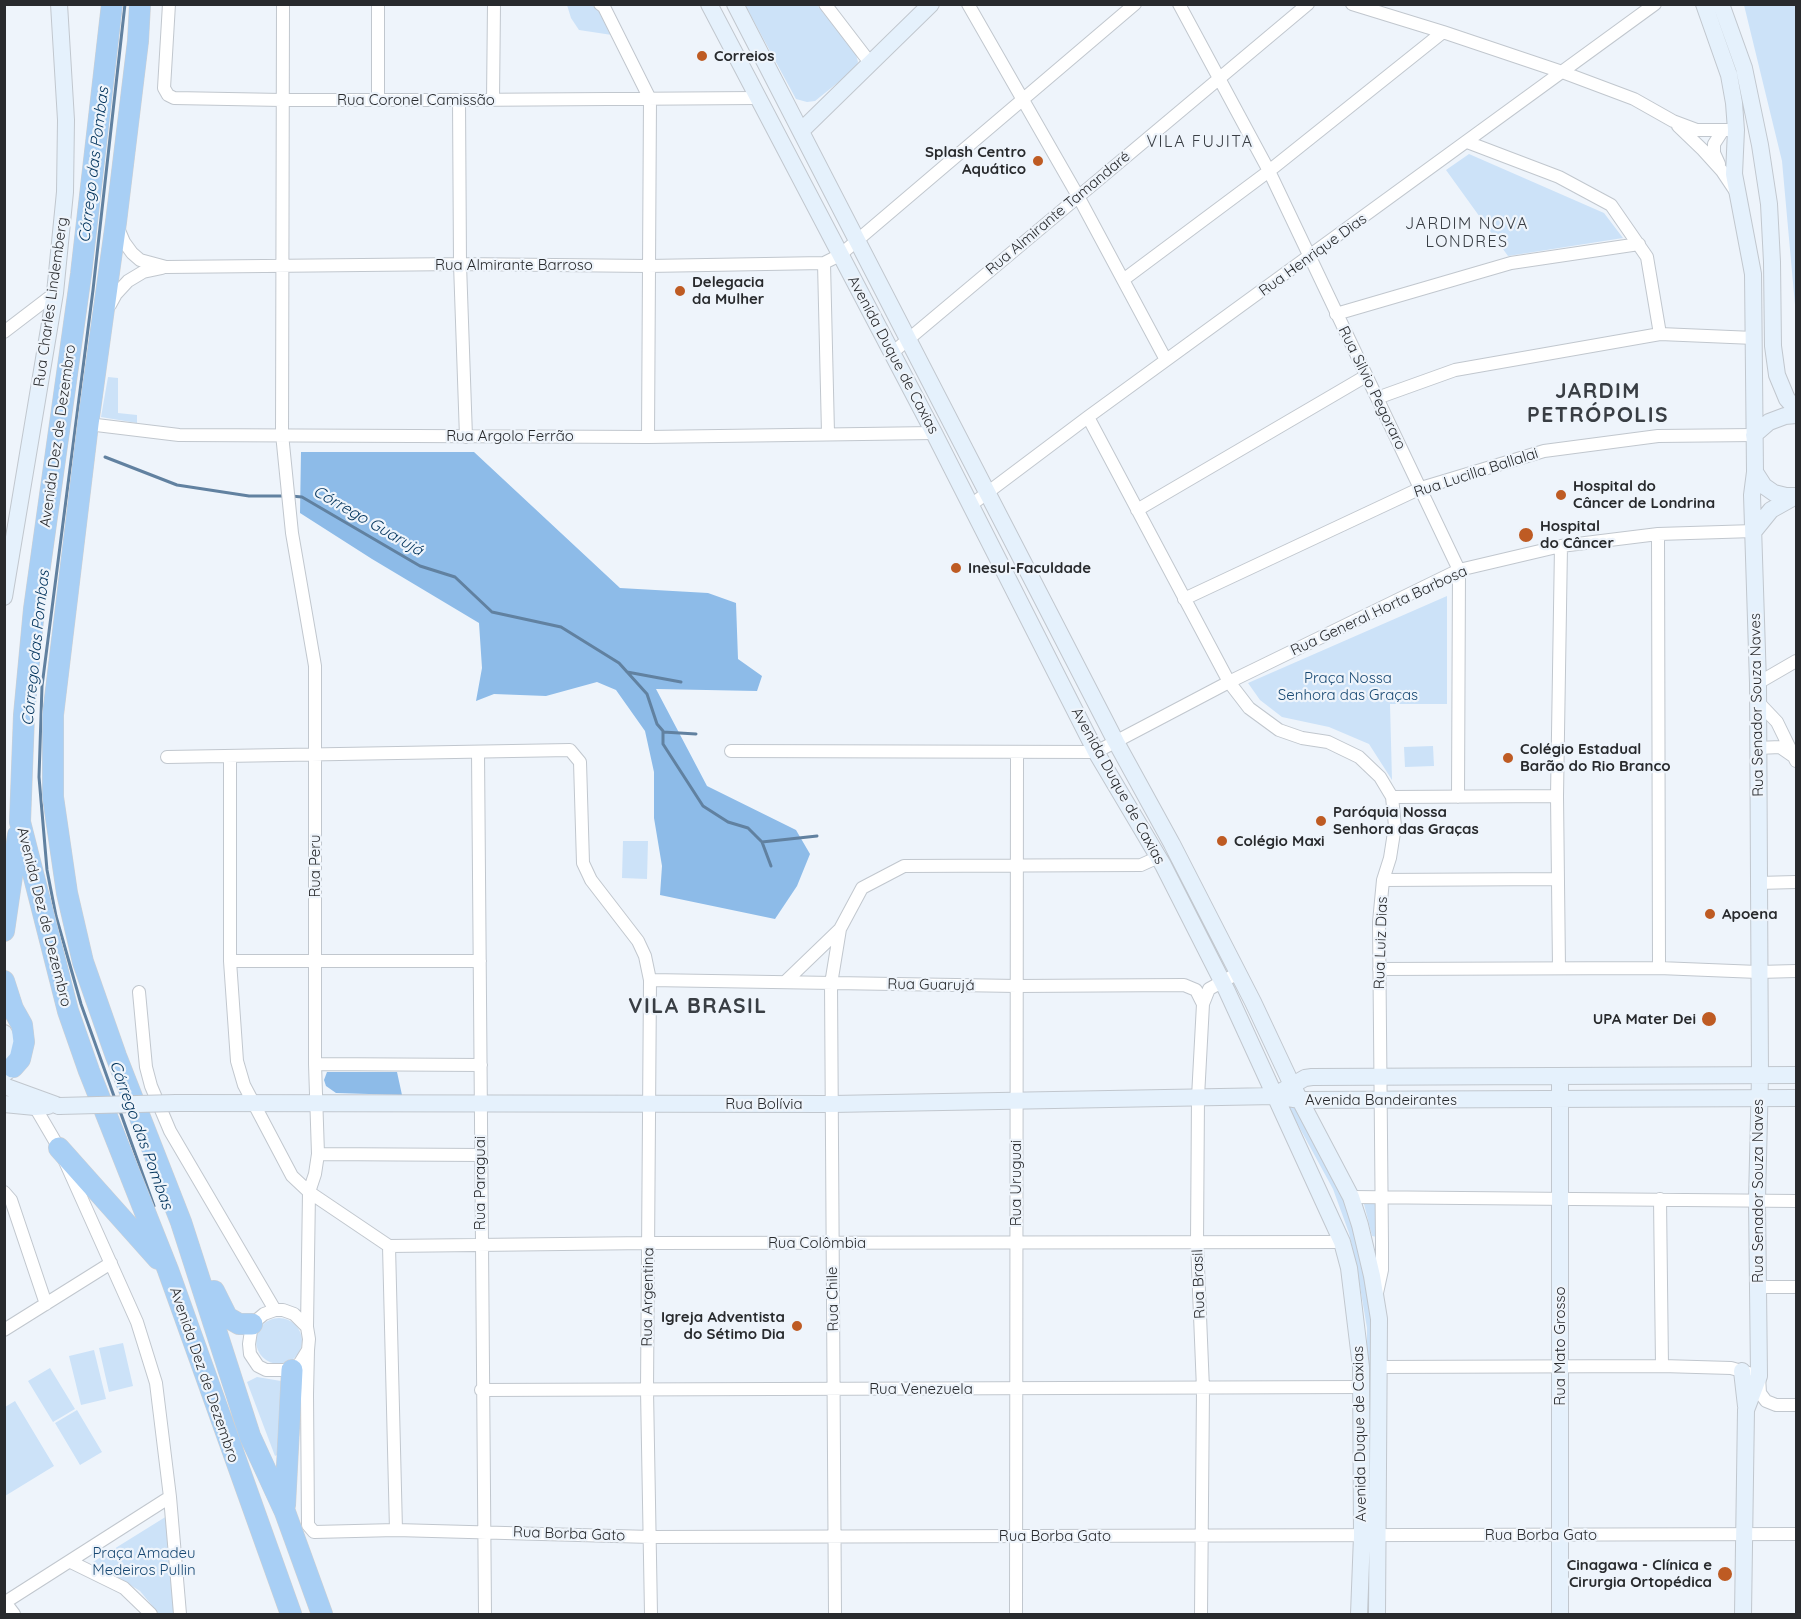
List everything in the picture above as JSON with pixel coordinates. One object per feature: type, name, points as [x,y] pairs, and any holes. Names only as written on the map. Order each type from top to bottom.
[{"type":"highway","name":"Avenida Dez de Dezembro","points":[[112,4],[81,274],[34,609],[24,715],[20,822],[68,1011],[89,1071],[168,1270],[291,1614]]},
{"type":"highway","name":"Avenida Dez de Dezembro","points":[[140,4],[138,41],[116,222],[88,424],[53,715],[53,797],[67,893],[83,962],[116,1056],[181,1222],[250,1437],[285,1512],[321,1614]]},
{"type":"highway","points":[[4,931],[20,822]]},
{"type":"highway","points":[[4,981],[13,1009],[22,1025],[24,1042],[20,1059],[7,1076]]},
{"type":"highway","points":[[59,1148],[168,1270]]},
{"type":"highway","points":[[181,1222],[227,1317],[239,1324],[252,1324]]},
{"type":"highway","points":[[285,1512],[292,1371]]},
{"type":"main road","name":"Rua Charles Lindemberg","points":[[4,597],[55,293],[65,192],[66,120],[59,4]]},
{"type":"main road","name":"Avenida Duque de Caxias","points":[[709,4],[934,433],[1096,752],[1160,859],[1222,982],[1342,1242],[1349,1268],[1361,1367],[1369,1536],[1377,1614]]},
{"type":"main road","name":"Avenida Duque de Caxias","points":[[735,4],[1116,742],[1175,850],[1292,1085],[1351,1197],[1360,1225],[1376,1298],[1380,1367],[1369,1536],[1359,1614]]},
{"type":"main road","points":[[801,131],[931,4]]},
{"type":"main road","name":"Rua Senador Souza Naves","points":[[1704,4],[1729,75],[1734,103],[1730,130],[1734,174],[1751,256],[1754,338],[1755,472],[1752,495],[1758,702],[1763,748],[1758,883],[1760,1076],[1756,1200],[1759,1376],[1746,1410]]},
{"type":"main road","points":[[1721,4],[1744,68],[1760,145],[1769,204],[1774,354],[1777,375],[1788,399],[1797,409]]},
{"type":"main road","points":[[745,75],[767,65]]},
{"type":"main road","points":[[1730,130],[1753,138],[1760,145]]},
{"type":"main road","points":[[813,204],[832,195]]},
{"type":"main road","points":[[909,385],[924,384],[930,387],[940,401]]},
{"type":"main road","points":[[1754,435],[1769,422],[1785,416],[1797,415]]},
{"type":"main road","points":[[1755,472],[1764,486],[1774,493],[1796,496]]},
{"type":"main road","points":[[1754,531],[1772,510],[1796,496]]},
{"type":"main road","points":[[1015,591],[1045,633],[1050,635],[1060,632]]},
{"type":"main road","points":[[1160,859],[1163,845],[1175,850]]},
{"type":"main road","points":[[4,1033],[12,1057],[7,1076],[59,1106]]},
{"type":"main road","name":"Avenida Bandeirantes","points":[[1276,1096],[1305,1078],[1312,1077],[1797,1075]]},
{"type":"main road","name":"Rua Mato Grosso","points":[[1560,1077],[1560,1614]]},
{"type":"main road","name":"Rua Bolívia","points":[[4,1104],[34,1107],[253,1102],[832,1104],[1276,1096]]},
{"type":"main road","name":"Avenida Bandeirantes","points":[[1276,1096],[1300,1100],[1797,1098]]},
{"type":"main road","name":"Rua Senador Souza Naves","points":[[1742,1371],[1746,1410],[1743,1614]]},
{"type":"street","name":"Rua Coronel Camissão","points":[[169,4],[164,88],[168,95],[174,98],[282,100],[757,98]]},
{"type":"street","name":"Rua Peru","points":[[283,4],[282,434],[292,533],[315,666],[315,1103],[318,1154],[309,1192],[307,1327]]},
{"type":"street","points":[[378,4],[378,100]]},
{"type":"street","points":[[493,100],[494,4]]},
{"type":"street","points":[[600,4],[650,99],[648,436]]},
{"type":"street","points":[[825,4],[871,64]]},
{"type":"street","points":[[968,4],[1078,196],[1167,360]]},
{"type":"street","name":"Rua Almirante Barroso","points":[[103,316],[116,294],[128,281],[143,272],[166,267],[460,264],[648,266],[824,263],[840,255],[1135,4]]},
{"type":"street","name":"Rua Silvio Pegoraro","points":[[1179,4],[1269,171],[1459,570],[1458,797]]},
{"type":"street","name":"Rua Almirante Tamandaré","points":[[892,352],[1308,4]]},
{"type":"street","points":[[1352,4],[1562,72],[1634,99],[1673,121],[1697,130],[1730,130]]},
{"type":"street","name":"Rua Henrique Dias","points":[[971,505],[1654,4]]},
{"type":"street","points":[[1123,280],[1269,171],[1443,32]]},
{"type":"street","points":[[459,100],[460,264],[466,436]]},
{"type":"street","points":[[1673,121],[1722,171],[1738,195]]},
{"type":"street","points":[[1722,171],[1714,153],[1714,144],[1730,130]]},
{"type":"street","points":[[1467,142],[1559,177],[1611,205],[1647,257],[1660,333]]},
{"type":"street","name":"Rua Almirante Barroso","points":[[116,222],[124,242],[132,253],[140,260],[166,267]]},
{"type":"street","points":[[1336,314],[1511,263],[1639,244]]},
{"type":"street","points":[[824,263],[828,433]]},
{"type":"street","points":[[4,332],[55,293]]},
{"type":"street","points":[[1377,398],[1455,370],[1660,333],[1754,338]]},
{"type":"street","points":[[1137,510],[1366,376]]},
{"type":"street","name":"Rua Luiz Dias","points":[[1088,417],[1229,682],[1249,708],[1279,730],[1302,738],[1328,742],[1359,757],[1380,777],[1392,797],[1395,826],[1390,858],[1383,880],[1379,922],[1382,1270],[1376,1298]]},
{"type":"street","name":"Rua Argolo Ferrão","points":[[88,424],[179,435],[648,436],[934,433]]},
{"type":"street","name":"Rua Lucilla Ballalai","points":[[1184,599],[1420,488],[1544,451],[1658,436],[1754,435]]},
{"type":"street","name":"Rua General Horta Barbosa","points":[[1096,752],[1229,682],[1459,570],[1561,546],[1658,534],[1754,531]]},
{"type":"street","points":[[1658,534],[1659,968]]},
{"type":"street","points":[[1559,968],[1557,796],[1561,546]]},
{"type":"street","points":[[1758,683],[1797,661]]},
{"type":"street","points":[[1758,702],[1768,711],[1780,729],[1795,759]]},
{"type":"street","points":[[1763,748],[1776,740],[1780,729]]},
{"type":"street","points":[[1763,748],[1780,747],[1795,759]]},
{"type":"street","name":"Rua Argentina","points":[[478,752],[570,750],[580,762],[583,863],[591,880],[638,941],[645,956],[650,980],[647,1390],[651,1614]]},
{"type":"street","points":[[731,751],[1096,752]]},
{"type":"street","points":[[167,757],[478,752]]},
{"type":"street","name":"Rua Paraguai","points":[[478,752],[481,1390],[485,1614]]},
{"type":"street","name":"Rua Uruguai","points":[[1016,1614],[1017,752]]},
{"type":"street","points":[[230,757],[230,961],[237,1061],[244,1085],[292,1176],[309,1192],[389,1246],[396,1530]]},
{"type":"street","points":[[1392,797],[1557,796]]},
{"type":"street","points":[[785,982],[840,929],[862,888],[903,866],[1141,865],[1160,859]]},
{"type":"street","points":[[1383,880],[1557,879]]},
{"type":"street","points":[[1758,883],[1797,882]]},
{"type":"street","name":"Rua Chile","points":[[835,1614],[831,984],[840,929]]},
{"type":"street","points":[[230,961],[480,961]]},
{"type":"street","points":[[1379,969],[1659,968],[1758,972],[1797,971]]},
{"type":"street","points":[[1203,1004],[1207,991],[1238,973]]},
{"type":"street","name":"Rua Guarujá","points":[[650,980],[1017,987],[1185,985],[1196,990],[1203,1004]]},
{"type":"street","points":[[139,992],[146,1067],[151,1086],[170,1131],[275,1310]]},
{"type":"street","name":"Rua Brasil","points":[[1201,1614],[1203,1389],[1197,1242],[1198,1097],[1203,1004]]},
{"type":"street","points":[[315,1064],[481,1065]]},
{"type":"street","points":[[34,1107],[59,1148],[111,1263],[137,1322],[156,1383],[170,1497],[180,1614]]},
{"type":"street","points":[[318,1154],[480,1155]]},
{"type":"street","points":[[4,1192],[11,1200],[46,1304]]},
{"type":"street","points":[[1351,1197],[1797,1200]]},
{"type":"street","points":[[1660,1199],[1662,1366]]},
{"type":"street","name":"Rua Colômbia","points":[[389,1246],[649,1243],[1342,1242]]},
{"type":"street","points":[[4,1330],[111,1263]]},
{"type":"street","points":[[1758,1287],[1797,1287]]},
{"type":"street","points":[[294,1314],[306,1300]]},
{"type":"street","points":[[307,1394],[308,1350],[307,1327],[294,1314],[283,1310],[264,1314],[252,1324],[250,1354],[258,1366],[266,1370],[292,1371],[300,1364],[308,1350]]},
{"type":"street","points":[[1380,1367],[1662,1366],[1731,1368],[1759,1376],[1760,1393],[1766,1401],[1776,1405],[1797,1405]]},
{"type":"street","points":[[292,1371],[307,1394]]},
{"type":"street","name":"Rua Venezuela","points":[[481,1390],[1361,1388]]},
{"type":"street","name":"Rua Borba Gato","points":[[307,1394],[308,1525],[314,1532],[396,1530],[651,1537],[1797,1534]]},
{"type":"street","points":[[14,1614],[5,1603],[170,1497]]},
{"type":"street","points":[[71,1562],[124,1588],[151,1614]]},
{"type":"green space","points":[[567,5],[591,5],[600,10],[612,35],[579,30],[571,18]]},
{"type":"green space","points":[[745,5],[817,5],[856,54],[858,62],[856,68],[815,101],[807,102],[796,99]]},
{"type":"green space","points":[[1744,5],[1796,5],[1796,316],[1782,161]]},
{"type":"green space","points":[[1469,154],[1604,213],[1623,238],[1508,256],[1446,170]]},
{"type":"green space","points":[[108,377],[118,378],[118,413],[137,415],[137,423],[101,417]]},
{"type":"green space","name":"Praça Nossa Senhora das Graças","points":[[1447,596],[1447,704],[1390,704],[1392,780],[1369,744],[1329,727],[1282,717],[1260,700],[1248,683]]},
{"type":"green space","points":[[1433,746],[1434,766],[1405,767],[1404,747]]},
{"type":"green space","points":[[623,841],[648,841],[647,879],[622,878]]},
{"type":"green space","points":[[1285,1101],[1298,1103],[1351,1208],[1374,1328],[1375,1468],[1367,1519],[1367,1328],[1356,1263],[1349,1233],[1333,1189]]},
{"type":"green space","points":[[1370,1201],[1377,1204],[1377,1237],[1372,1236],[1364,1204]]},
{"type":"green space","points":[[279,1318],[295,1325],[302,1341],[295,1357],[279,1364],[263,1357],[256,1341],[263,1325]]},
{"type":"green space","points":[[123,1343],[133,1386],[109,1392],[99,1348]]},
{"type":"green space","points":[[94,1350],[106,1399],[81,1405],[69,1356]]},
{"type":"green space","points":[[50,1368],[75,1409],[53,1422],[28,1381]]},
{"type":"green space","points":[[257,1377],[287,1382],[281,1453],[275,1456],[247,1382]]},
{"type":"green space","points":[[15,1401],[54,1466],[5,1496],[5,1407]]},
{"type":"green space","points":[[77,1410],[102,1452],[80,1465],[55,1423]]},
{"type":"green space","name":"Praça Amadeu Medeiros Pullin","points":[[167,1516],[175,1614],[159,1614],[140,1591],[93,1562]]},
{"type":"shaded area","points":[[301,452],[474,452],[620,588],[708,593],[736,603],[738,659],[762,676],[757,691],[656,689],[707,786],[796,830],[810,854],[797,886],[775,919],[660,895],[662,866],[654,818],[654,772],[645,731],[616,690],[597,682],[546,696],[494,694],[476,701],[482,668],[479,623],[300,513]]},
{"type":"shaded area","points":[[327,1072],[397,1072],[402,1095],[336,1093],[326,1086],[324,1080]]},
{"type":"waterway","name":"Córrego das Pombas","points":[[115,1099],[81,1004],[56,916],[47,870],[39,777],[42,686],[93,290],[125,4]]},
{"type":"waterway","name":"Córrego Guarujá","points":[[105,457],[177,485],[249,496],[284,496]]},
{"type":"waterway","name":"Córrego Guarujá","points":[[291,496],[302,497],[420,566],[455,577],[492,612],[561,627],[619,663],[647,694],[657,724],[663,731],[663,744],[703,806],[728,822],[748,828],[762,842],[771,866]]},
{"type":"waterway","points":[[627,672],[681,682]]},
{"type":"waterway","points":[[663,732],[696,734]]},
{"type":"waterway","points":[[762,842],[817,836]]},
{"type":"waterway","name":"Córrego das Pombas","points":[[120,1111],[154,1206]]},
{"type":"place","name":"Correios","points":[[702,56]]},
{"type":"place","name":"Splash Centro Aquático","points":[[1038,161]]},
{"type":"place","name":"Delegacia da Mulher","points":[[680,291]]},
{"type":"place","name":"Hospital do Câncer de Londrina","points":[[1561,495]]},
{"type":"place","name":"Hospital do Câncer","points":[[1526,535]]},
{"type":"place","name":"Inesul-Faculdade","points":[[956,568]]},
{"type":"place","name":"Colégio Estadual Barão do Rio Branco","points":[[1508,758]]},
{"type":"place","name":"Paróquia Nossa Senhora das Graças","points":[[1321,821]]},
{"type":"place","name":"Colégio Maxi","points":[[1222,841]]},
{"type":"place","name":"Apoena","points":[[1710,914]]},
{"type":"place","name":"UPA Mater Dei","points":[[1709,1019]]},
{"type":"place","name":"Igreja Adventista do Sétimo Dia","points":[[797,1326]]},
{"type":"place","name":"Cinagawa - Clínica e Cirurgia Ortopédica","points":[[1725,1574]]},
{"type":"district","name":"VILA FUJITA","points":[[1200,142]]},
{"type":"district","name":"JARDIM NOVA LONDRES","points":[[1467,233]]},
{"type":"district","name":"JARDIM PETRÓPOLIS","points":[[1598,404]]},
{"type":"district","name":"VILA BRASIL","points":[[698,1007]]}]
